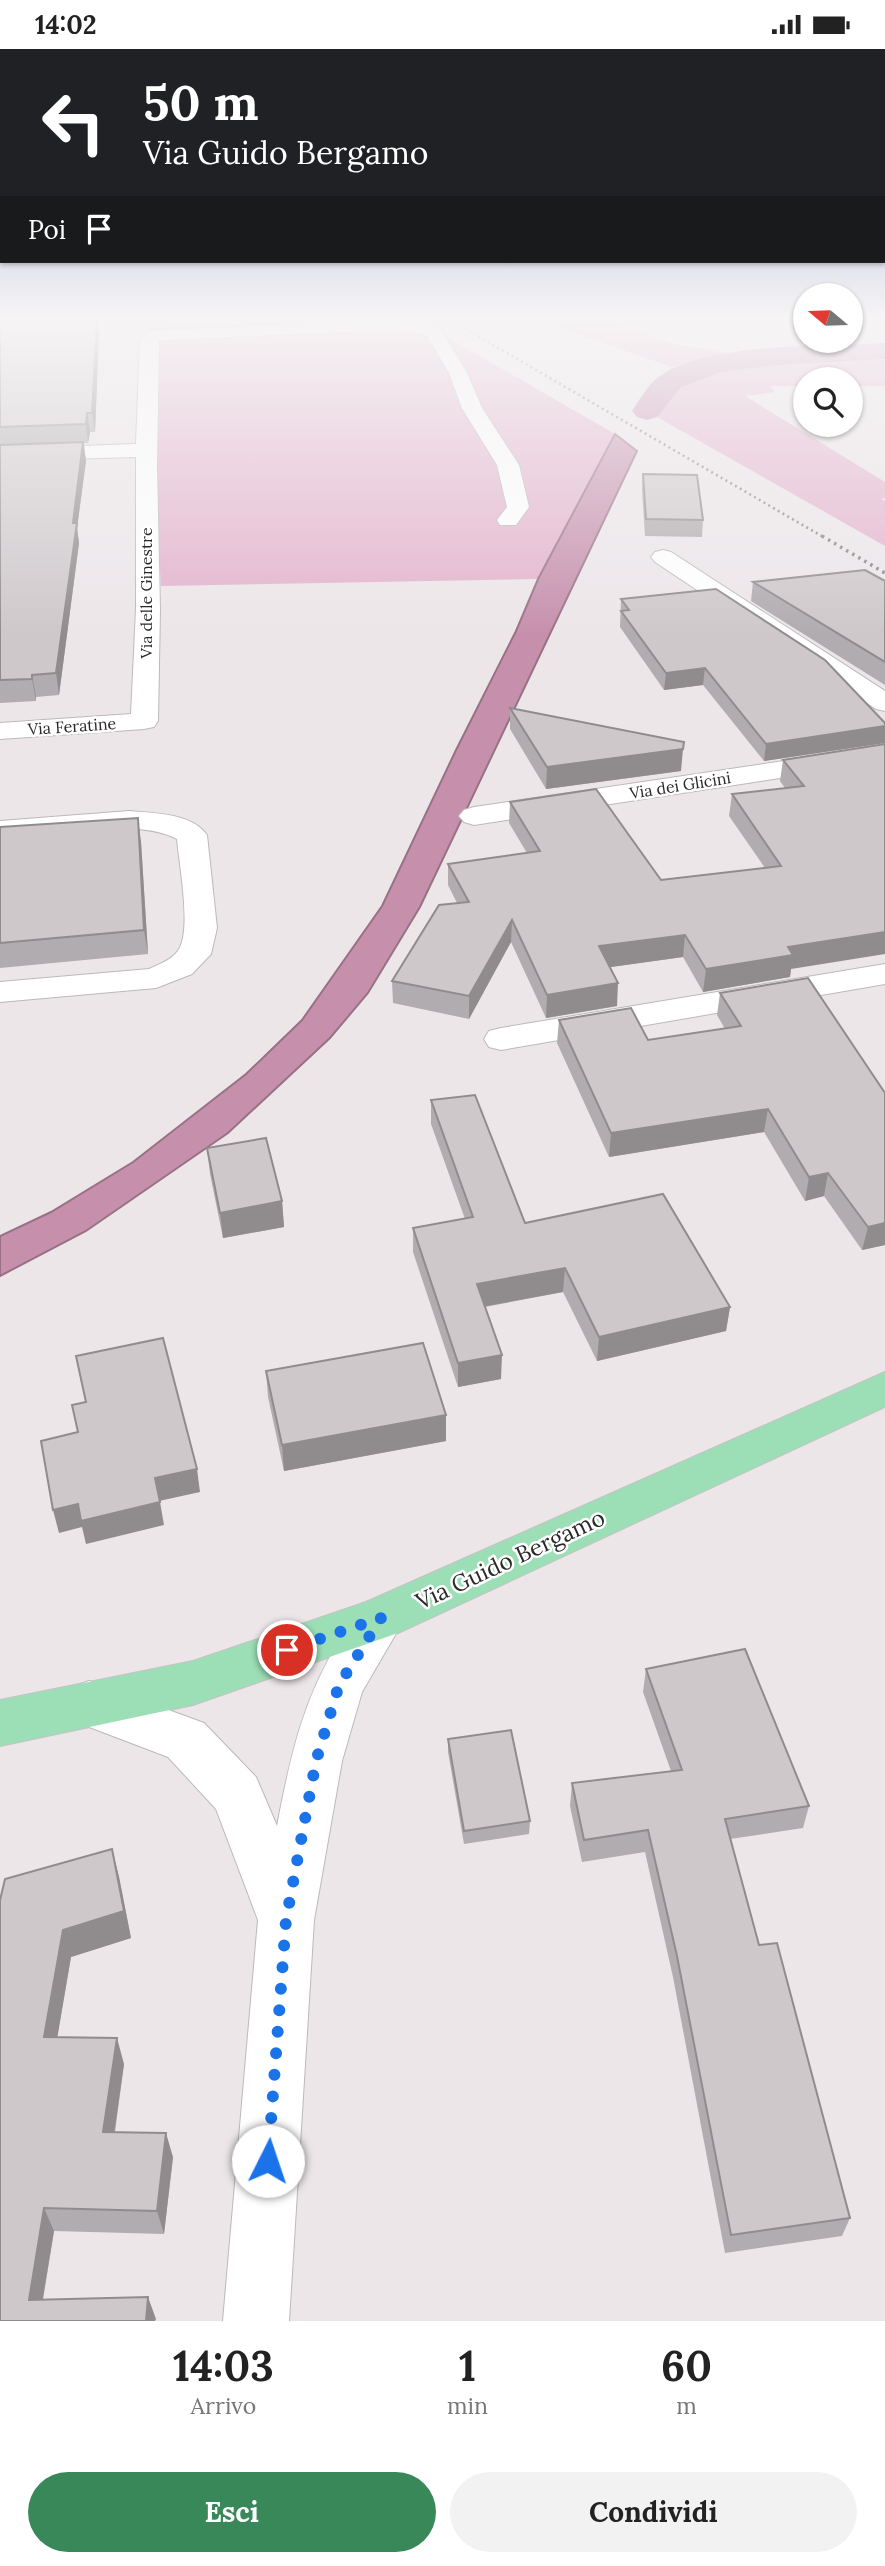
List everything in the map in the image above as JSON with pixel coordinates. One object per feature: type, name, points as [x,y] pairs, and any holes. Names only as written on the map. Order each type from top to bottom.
[{"type":"main road","name":"Via Guido Bergamo","points":[[0,1723],[193,1683],[381,1618],[885,1388]]},
{"type":"street","name":"Via delle Ginestre","points":[[144,721],[148,609],[147,423]]},
{"type":"street","name":"Via delle Ginestre","points":[[481,423],[508,465],[518,507],[508,520]]},
{"type":"street","points":[[1,463],[146,458]]},
{"type":"street","points":[[663,557],[885,703]]},
{"type":"street","name":"Via Feratine","points":[[0,731],[144,721]]},
{"type":"street","name":"Via dei Glicini","points":[[474,816],[885,754]]},
{"type":"street","points":[[0,829],[148,819],[184,827],[192,835],[201,928],[195,954],[180,967],[156,978],[0,992]]},
{"type":"street","points":[[500,1039],[885,974]]},
{"type":"street","points":[[256,2321],[286,1920],[316,1761],[339,1685],[381,1618]]},
{"type":"street","points":[[89,1704],[186,1740],[237,1794],[286,1920]]},
{"type":"shaded area","points":[[152,423],[596,423],[615,434],[538,579],[161,586]]},
{"type":"shaded area","points":[[668,423],[789,423],[793,425],[793,437],[812,437],[885,482],[885,498],[881,499],[885,501],[885,546]]},
{"type":"shaded area","points":[[615,434],[637,451],[420,907],[368,993],[330,1038],[228,1133],[86,1231],[0,1276],[0,1236],[51,1212],[133,1162],[246,1074],[302,1020],[382,906],[516,631],[538,579]]},
{"type":"building","points":[[0,423],[86,423],[86,424],[0,427]]},
{"type":"building","points":[[83,442],[73,523],[77,523],[56,673],[32,675],[32,679],[0,680],[0,445]]},
{"type":"building","points":[[643,474],[697,475],[703,520],[646,519]]},
{"type":"building","points":[[865,570],[885,581],[885,662],[753,582]]},
{"type":"building","points":[[716,589],[825,660],[885,726],[766,744],[705,668],[666,673],[621,611],[629,610],[621,599]]},
{"type":"building","points":[[510,708],[684,742],[683,749],[547,767]]},
{"type":"building","points":[[885,744],[885,932],[788,947],[793,955],[706,969],[685,935],[599,946],[618,983],[547,995],[512,920],[469,996],[392,981],[439,905],[469,902],[448,864],[540,851],[510,802],[596,789],[661,880],[781,866],[732,794],[804,786],[783,760]]},
{"type":"building","points":[[138,818],[144,930],[0,943],[0,827]]},
{"type":"building","points":[[808,978],[885,1093],[885,1223],[868,1227],[828,1173],[809,1177],[768,1109],[611,1133],[559,1020],[631,1008],[648,1040],[741,1026],[720,993]]},
{"type":"building","points":[[475,1095],[525,1223],[663,1194],[730,1307],[599,1337],[565,1268],[477,1284],[502,1355],[458,1363],[413,1228],[473,1217],[431,1100]]},
{"type":"building","points":[[266,1138],[282,1201],[220,1213],[207,1148]]},
{"type":"building","points":[[163,1338],[197,1469],[155,1478],[160,1502],[81,1521],[78,1504],[53,1510],[41,1441],[78,1432],[72,1405],[86,1402],[76,1356]]},
{"type":"building","points":[[423,1343],[446,1415],[282,1445],[266,1371]]},
{"type":"building","points":[[745,1649],[809,1806],[725,1819],[759,1945],[777,1943],[850,2218],[731,2235],[677,1956],[648,1830],[584,1840],[572,1783],[682,1770],[646,1669]]},
{"type":"building","points":[[511,1730],[530,1821],[464,1831],[448,1739]]},
{"type":"building","points":[[112,1849],[124,1911],[63,1930],[44,2037],[117,2038],[103,2132],[166,2133],[157,2211],[44,2208],[29,2300],[148,2297],[146,2321],[0,2321],[0,1900],[5,1879]]},
{"type":"railway","points":[[627,423],[825,538]]},
{"type":"railway","points":[[822,536],[885,573]]},
{"type":"route","points":[[268,2161],[286,1920],[316,1761],[339,1685],[381,1618],[287,1650]]}]
